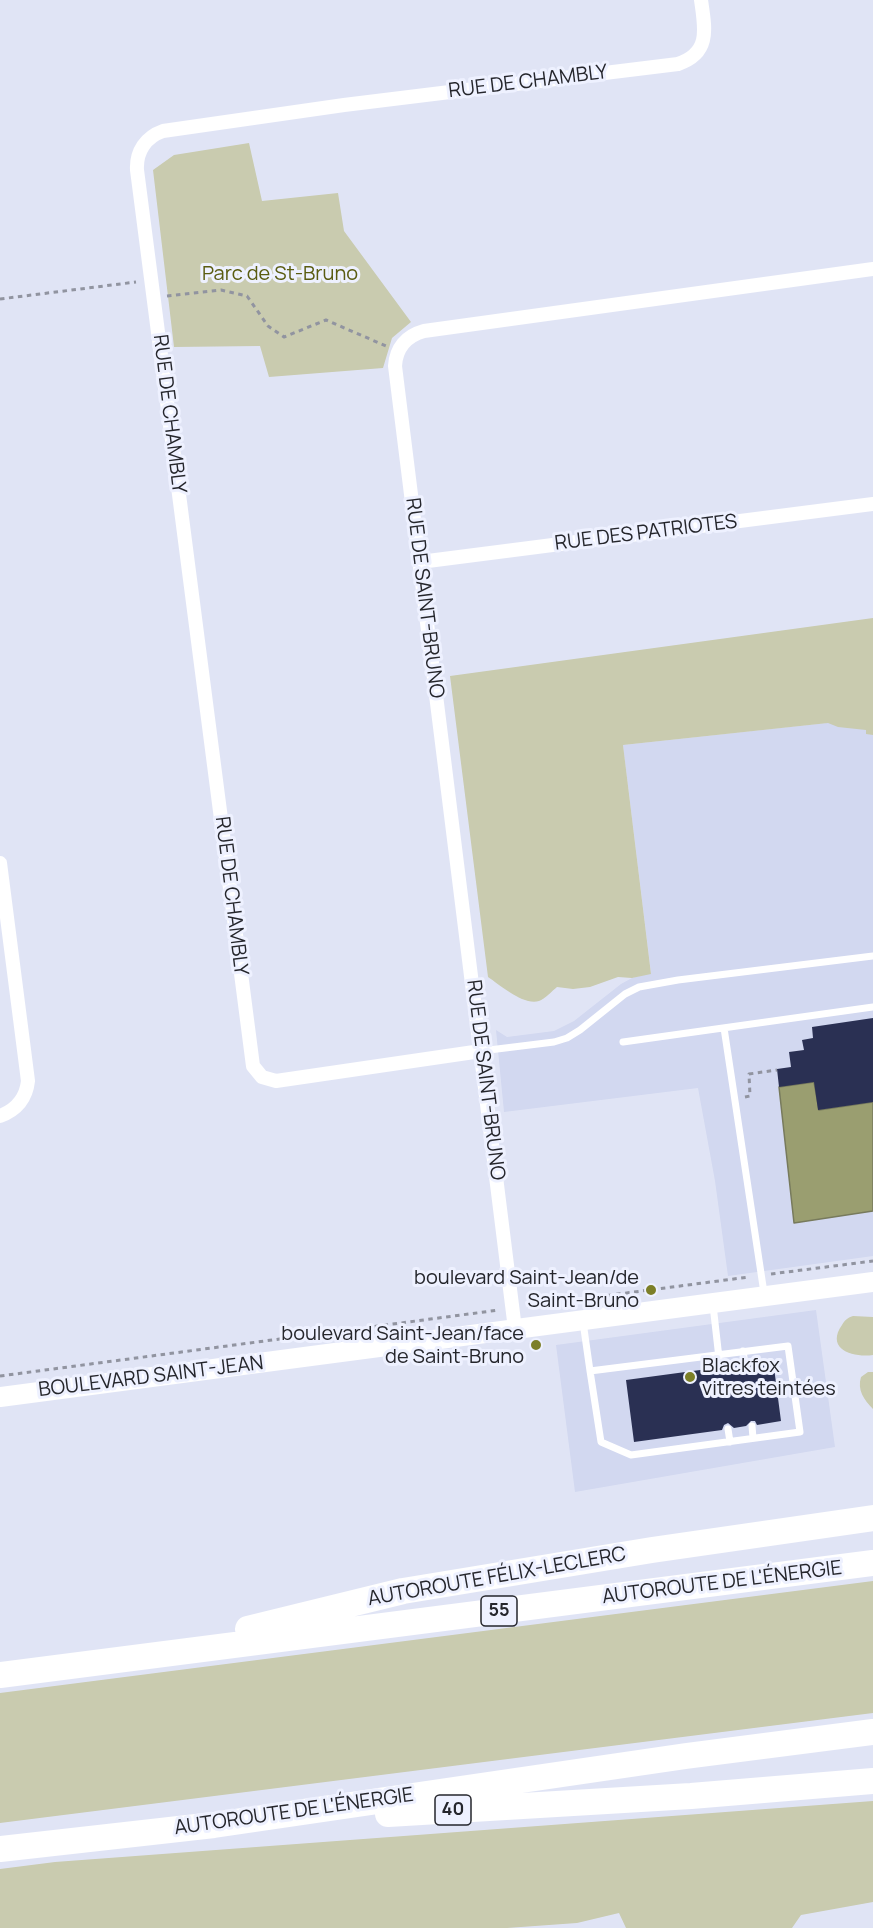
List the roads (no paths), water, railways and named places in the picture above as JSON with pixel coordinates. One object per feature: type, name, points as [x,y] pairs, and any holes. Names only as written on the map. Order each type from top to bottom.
[{"type":"highway","name":"AUTOROUTE FÉLIX-LECLERC","points":[[125,1659],[403,1592],[662,1548],[873,1518]]},
{"type":"highway","name":"AUTOROUTE DE L'ÉNERGIE","points":[[0,1675],[873,1563]]},
{"type":"highway","name":"AUTOROUTE DE L'ÉNERGIE","points":[[0,1848],[214,1825],[686,1755],[873,1732]]},
{"type":"highway","name":"40","points":[[214,1825],[692,1796],[873,1781]]},
{"type":"street","name":"RUE DE CHAMBLY","points":[[481,1051],[276,1081],[262,1077],[253,1066],[136,166],[138,156],[142,146],[158,133],[367,102],[678,64],[693,56],[703,42],[705,31],[701,0]]},
{"type":"street","name":"RUE DE SAINT-BRUNO","points":[[515,1329],[395,359],[400,346],[411,336],[424,331],[873,269]]},
{"type":"street","name":"RUE DES PATRIOTES","points":[[420,562],[873,504]]},
{"type":"street","points":[[0,863],[3,906],[28,1081],[21,1101],[12,1110],[0,1116]]},
{"type":"street","name":"BOULEVARD SAINT-JEAN","points":[[0,1396],[873,1282]]},
{"type":"lane","points":[[481,1051],[554,1042],[567,1038],[625,994],[639,987],[678,980],[873,957]]},
{"type":"lane","points":[[623,1041],[873,1006]]},
{"type":"lane","points":[[724,1028],[765,1296]]},
{"type":"lane","points":[[712,1303],[720,1367]]},
{"type":"lane","points":[[583,1320],[590,1371],[601,1442],[631,1455],[800,1432],[788,1346],[590,1371]]},
{"type":"lane","points":[[743,1351],[745,1364]]},
{"type":"lane","points":[[752,1426],[753,1438]]},
{"type":"lane","points":[[728,1429],[730,1442]]},
{"type":"place","name":"boulevard Saint-Jean/de Saint-Bruno","points":[[651,1290]]},
{"type":"place","name":"boulevard Saint-Jean/face de Saint-Bruno","points":[[536,1345]]},
{"type":"place","name":"Blackfox vitres teintées","points":[[690,1377]]},
{"type":"park label","name":"Parc de St-Bruno","points":[[280,274]]}]
